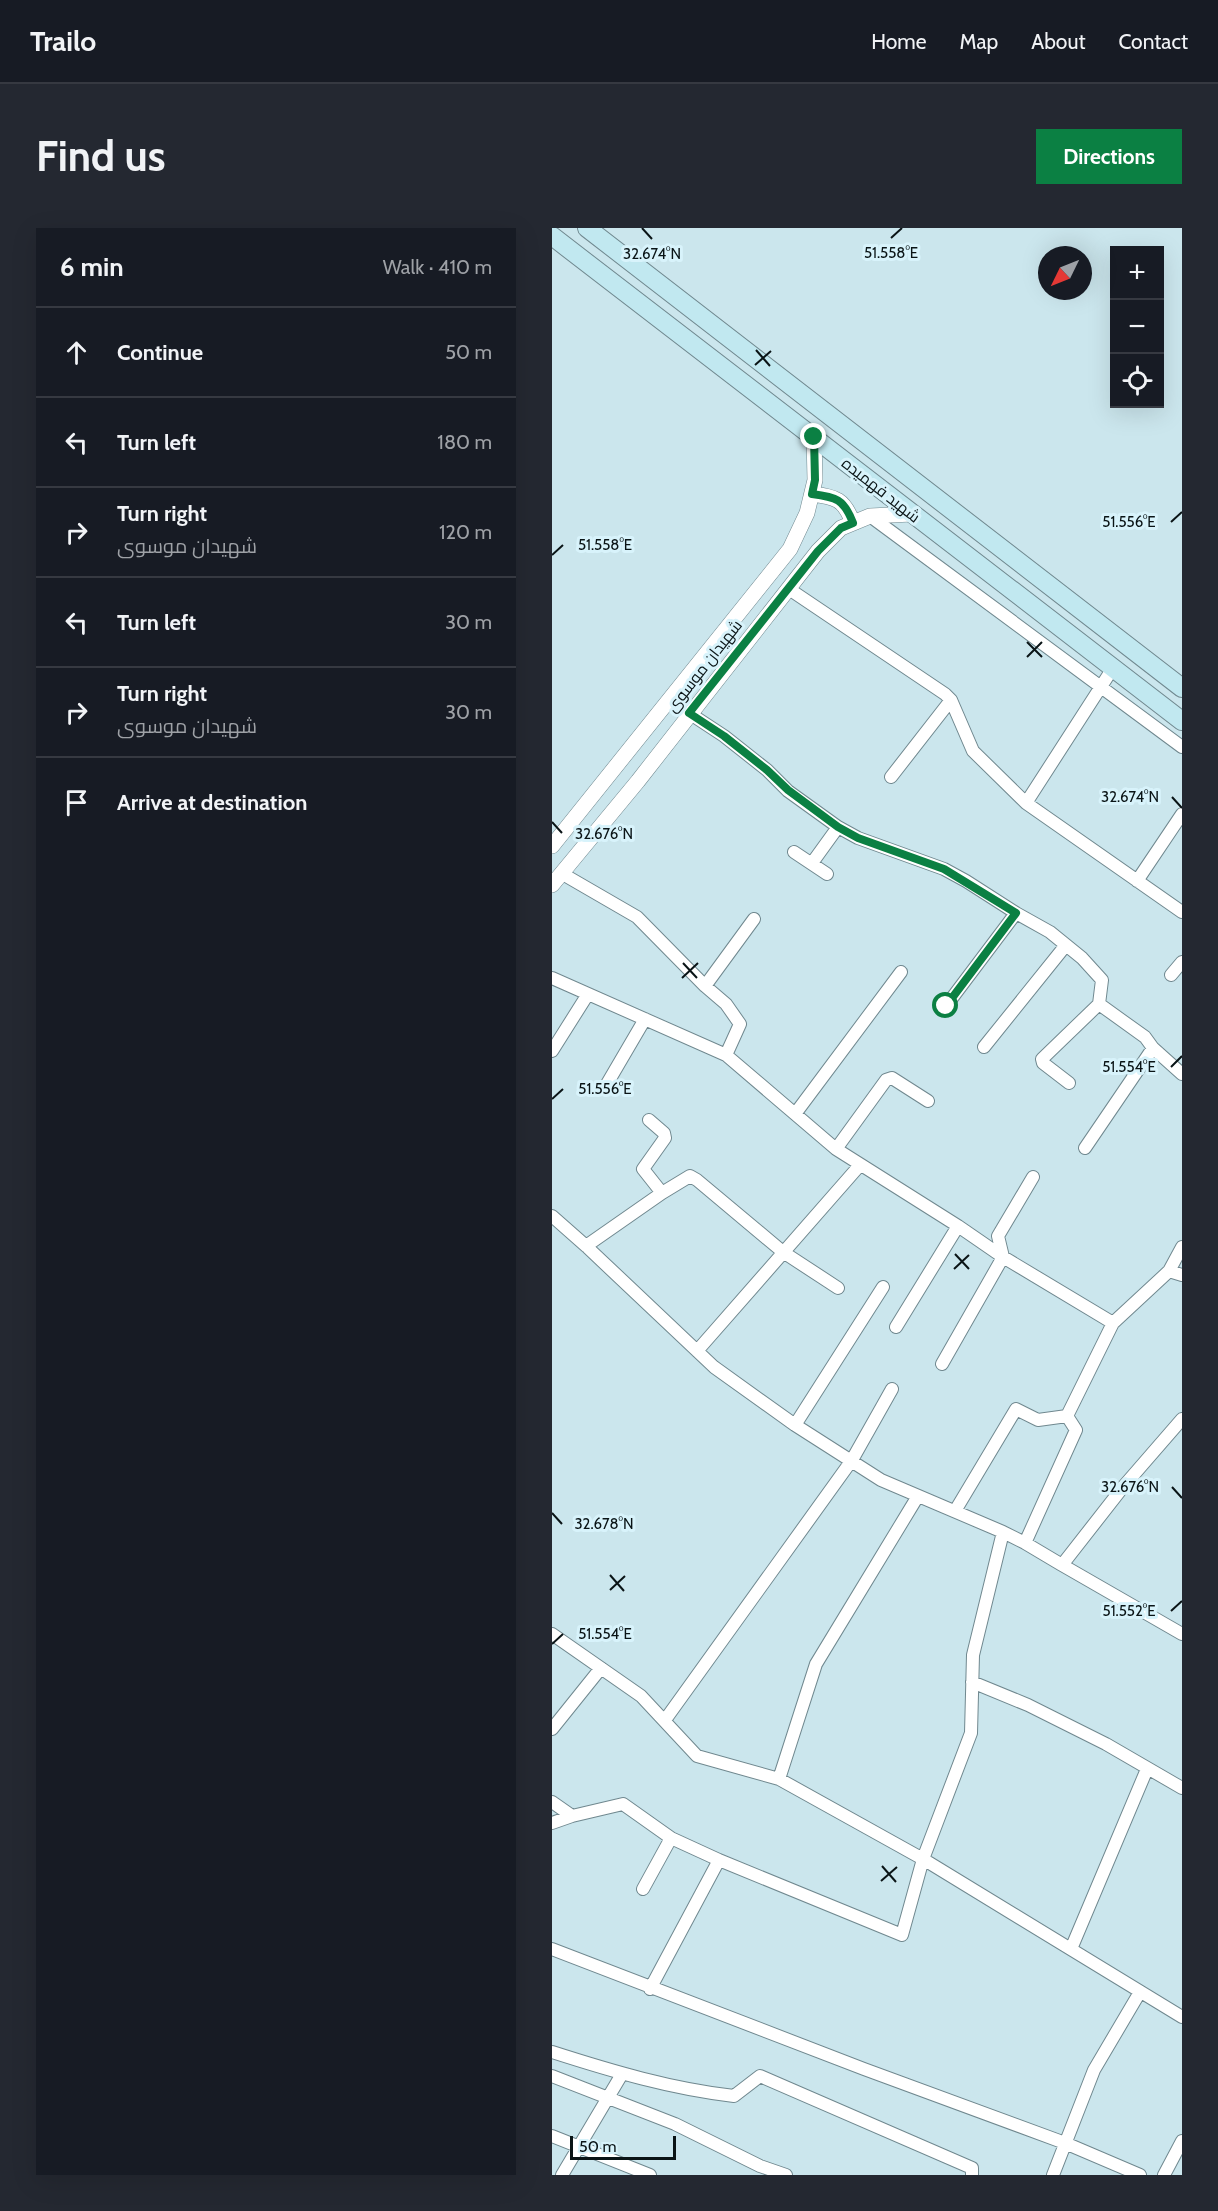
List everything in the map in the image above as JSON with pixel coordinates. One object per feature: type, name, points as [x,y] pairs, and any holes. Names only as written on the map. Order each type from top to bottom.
[{"type":"main road","name":"شهید فهمیده","points":[[587,228],[1182,687]]},
{"type":"main road","name":"شهید فهمیده","points":[[552,236],[1182,721]]},
{"type":"street","name":"شهیدان موسوی","points":[[552,846],[790,549],[807,513],[815,480],[814,437]]},
{"type":"street","points":[[812,494],[832,497],[847,507],[853,523]]},
{"type":"street","name":"شهیدان موسوی","points":[[557,879],[638,781],[818,551],[841,528],[870,516],[912,514]]},
{"type":"street","points":[[870,516],[1182,747]]},
{"type":"street","points":[[789,589],[951,700],[973,750],[1026,803],[1182,912]]},
{"type":"street","points":[[1026,803],[1113,668]]},
{"type":"street","points":[[891,777],[951,700]]},
{"type":"street","points":[[689,713],[724,736],[801,801],[838,827],[858,838],[944,869],[1050,932],[1082,958],[1102,981],[1099,1004],[1042,1059],[1043,1063],[1069,1083]]},
{"type":"street","points":[[1137,881],[1182,814]]},
{"type":"street","points":[[812,863],[838,827]]},
{"type":"street","points":[[794,852],[827,874]]},
{"type":"street","points":[[557,879],[637,917],[705,987],[726,1004],[740,1024],[726,1055]]},
{"type":"street","points":[[946,1006],[1016,913]]},
{"type":"street","points":[[705,987],[754,920]]},
{"type":"street","points":[[984,1047],[1066,945]]},
{"type":"street","points":[[1171,975],[1182,962]]},
{"type":"street","points":[[795,1114],[901,972]]},
{"type":"street","points":[[552,978],[726,1055],[836,1149],[1003,1257],[1113,1323]]},
{"type":"street","points":[[552,1051],[588,994]]},
{"type":"street","points":[[1099,1004],[1146,1037],[1153,1048],[1182,1074]]},
{"type":"street","points":[[604,1089],[645,1019]]},
{"type":"street","points":[[1085,1148],[1153,1048]]},
{"type":"street","points":[[836,1149],[886,1080],[892,1078],[928,1101]]},
{"type":"street","points":[[649,1120],[664,1133],[665,1138],[643,1168],[662,1193]]},
{"type":"street","points":[[696,1351],[860,1165]]},
{"type":"street","points":[[586,1246],[690,1176],[698,1180],[783,1252],[838,1288]]},
{"type":"street","points":[[942,1364],[1003,1257],[998,1236],[1033,1177]]},
{"type":"street","points":[[552,1216],[714,1367],[795,1425],[881,1480],[1025,1543],[1182,1634]]},
{"type":"street","points":[[896,1327],[958,1226]]},
{"type":"street","points":[[1066,1416],[1113,1323],[1169,1271],[1182,1246]]},
{"type":"street","points":[[1169,1271],[1182,1275]]},
{"type":"street","points":[[795,1425],[883,1287]]},
{"type":"street","points":[[664,1720],[852,1460],[892,1389]]},
{"type":"street","points":[[955,1511],[1016,1410],[1038,1420],[1066,1416]]},
{"type":"street","points":[[1025,1543],[1076,1430],[1066,1416]]},
{"type":"street","points":[[1062,1565],[1122,1487],[1182,1419]]},
{"type":"street","points":[[779,1779],[816,1664],[918,1496]]},
{"type":"street","points":[[552,1823],[623,1804],[671,1838],[902,1935],[923,1859],[971,1733],[973,1655],[1003,1532]]},
{"type":"street","points":[[552,1634],[641,1696],[697,1756],[779,1779],[923,1859],[1182,2017]]},
{"type":"street","points":[[552,1729],[601,1668]]},
{"type":"street","points":[[972,1682],[1028,1705],[1107,1744],[1182,1788]]},
{"type":"street","points":[[1071,1949],[1147,1769]]},
{"type":"street","points":[[552,1802],[572,1816]]},
{"type":"street","points":[[643,1888],[671,1838]]},
{"type":"street","points":[[650,1989],[719,1860]]},
{"type":"street","points":[[552,1949],[650,1989],[1065,2143],[1140,2175]]},
{"type":"street","points":[[1053,2175],[1094,2070],[1140,1992]]},
{"type":"street","points":[[552,2052],[622,2074],[699,2092],[734,2096],[760,2076],[972,2168],[972,2175]]},
{"type":"street","points":[[562,2175],[622,2074]]},
{"type":"street","points":[[552,2076],[675,2124],[760,2166],[786,2175]]},
{"type":"street","points":[[552,2136],[650,2175]]},
{"type":"street","points":[[1164,2175],[1182,2141]]},
{"type":"route","points":[[814,437],[815,480],[812,494],[832,497],[847,507],[853,523],[841,528],[818,551],[689,713],[724,736],[808,807],[838,827],[858,838],[944,869],[1016,913],[946,1006]]}]
